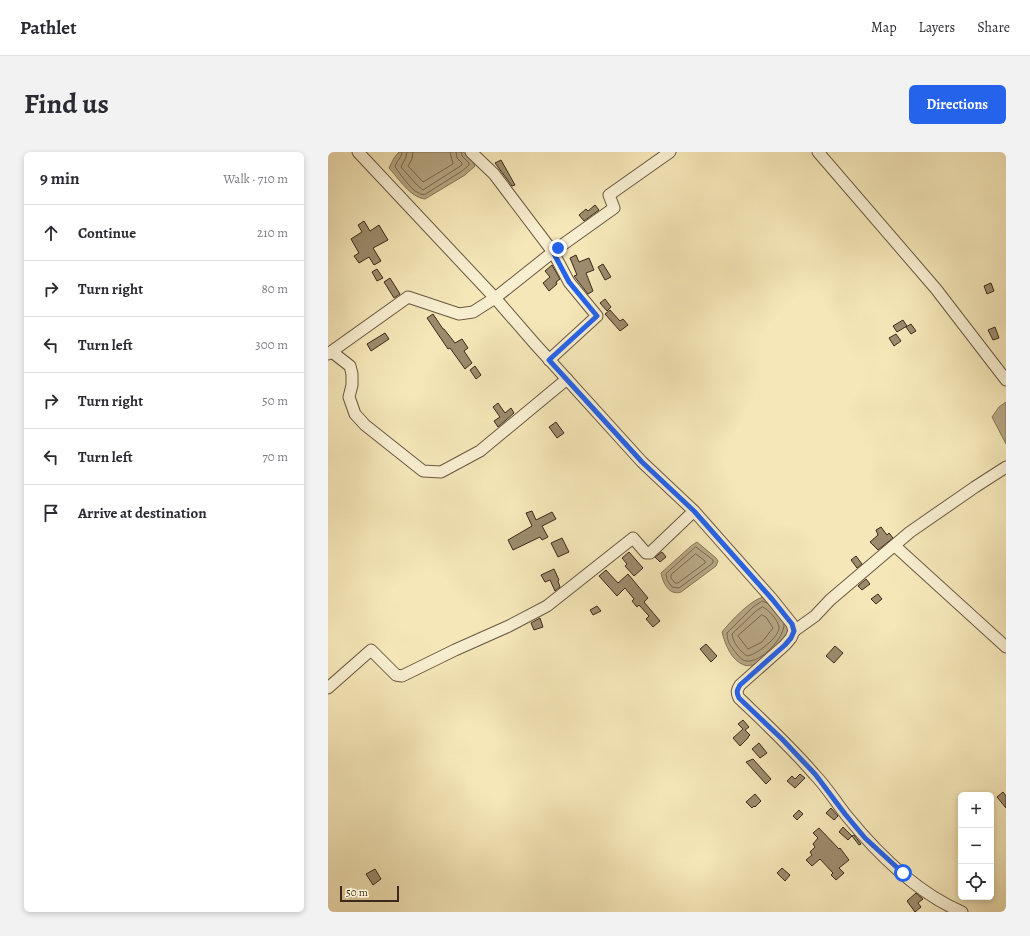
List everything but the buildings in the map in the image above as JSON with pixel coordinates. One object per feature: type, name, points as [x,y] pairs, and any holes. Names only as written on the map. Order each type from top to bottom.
[{"type":"street","points":[[358,152],[496,298],[549,360],[642,462],[694,511],[772,599],[792,624],[794,631]]},
{"type":"street","points":[[471,152],[494,174],[553,252],[569,282],[597,316],[549,360]]},
{"type":"street","points":[[567,379],[480,451],[442,472],[423,471],[365,426],[355,414],[348,397],[352,385],[350,366],[330,353],[408,297],[459,314],[473,312],[496,298],[553,252],[614,208],[609,195],[670,152]]},
{"type":"street","points":[[818,152],[936,289],[1006,380]]},
{"type":"street","points":[[962,912],[947,906],[928,894],[879,852],[845,814],[815,774],[782,739],[739,698],[737,689],[785,645],[791,638],[794,631],[815,616],[830,600],[895,546],[917,528],[1006,467]]},
{"type":"street","points":[[328,688],[371,650],[396,675],[402,676],[509,626],[547,606],[633,538],[646,553],[650,553],[694,511]]},
{"type":"street","points":[[895,546],[1006,647]]},
{"type":"water","points":[[399,152],[463,152],[473,161],[475,166],[465,175],[425,199],[414,195],[389,168]]},
{"type":"water","points":[[1006,402],[1006,444],[992,417],[999,407]]},
{"type":"water","points":[[697,542],[716,558],[718,561],[716,566],[681,592],[673,592],[667,588],[661,573]]},
{"type":"water","points":[[764,597],[788,624],[787,632],[768,656],[755,664],[749,666],[744,665],[739,663],[732,656],[722,632],[747,606]]},
{"type":"route","points":[[558,248],[553,252],[569,282],[597,316],[549,360],[642,462],[694,511],[772,599],[792,624],[794,631],[791,638],[740,685],[737,689],[737,694],[739,698],[782,739],[815,774],[865,838],[903,873]]}]
